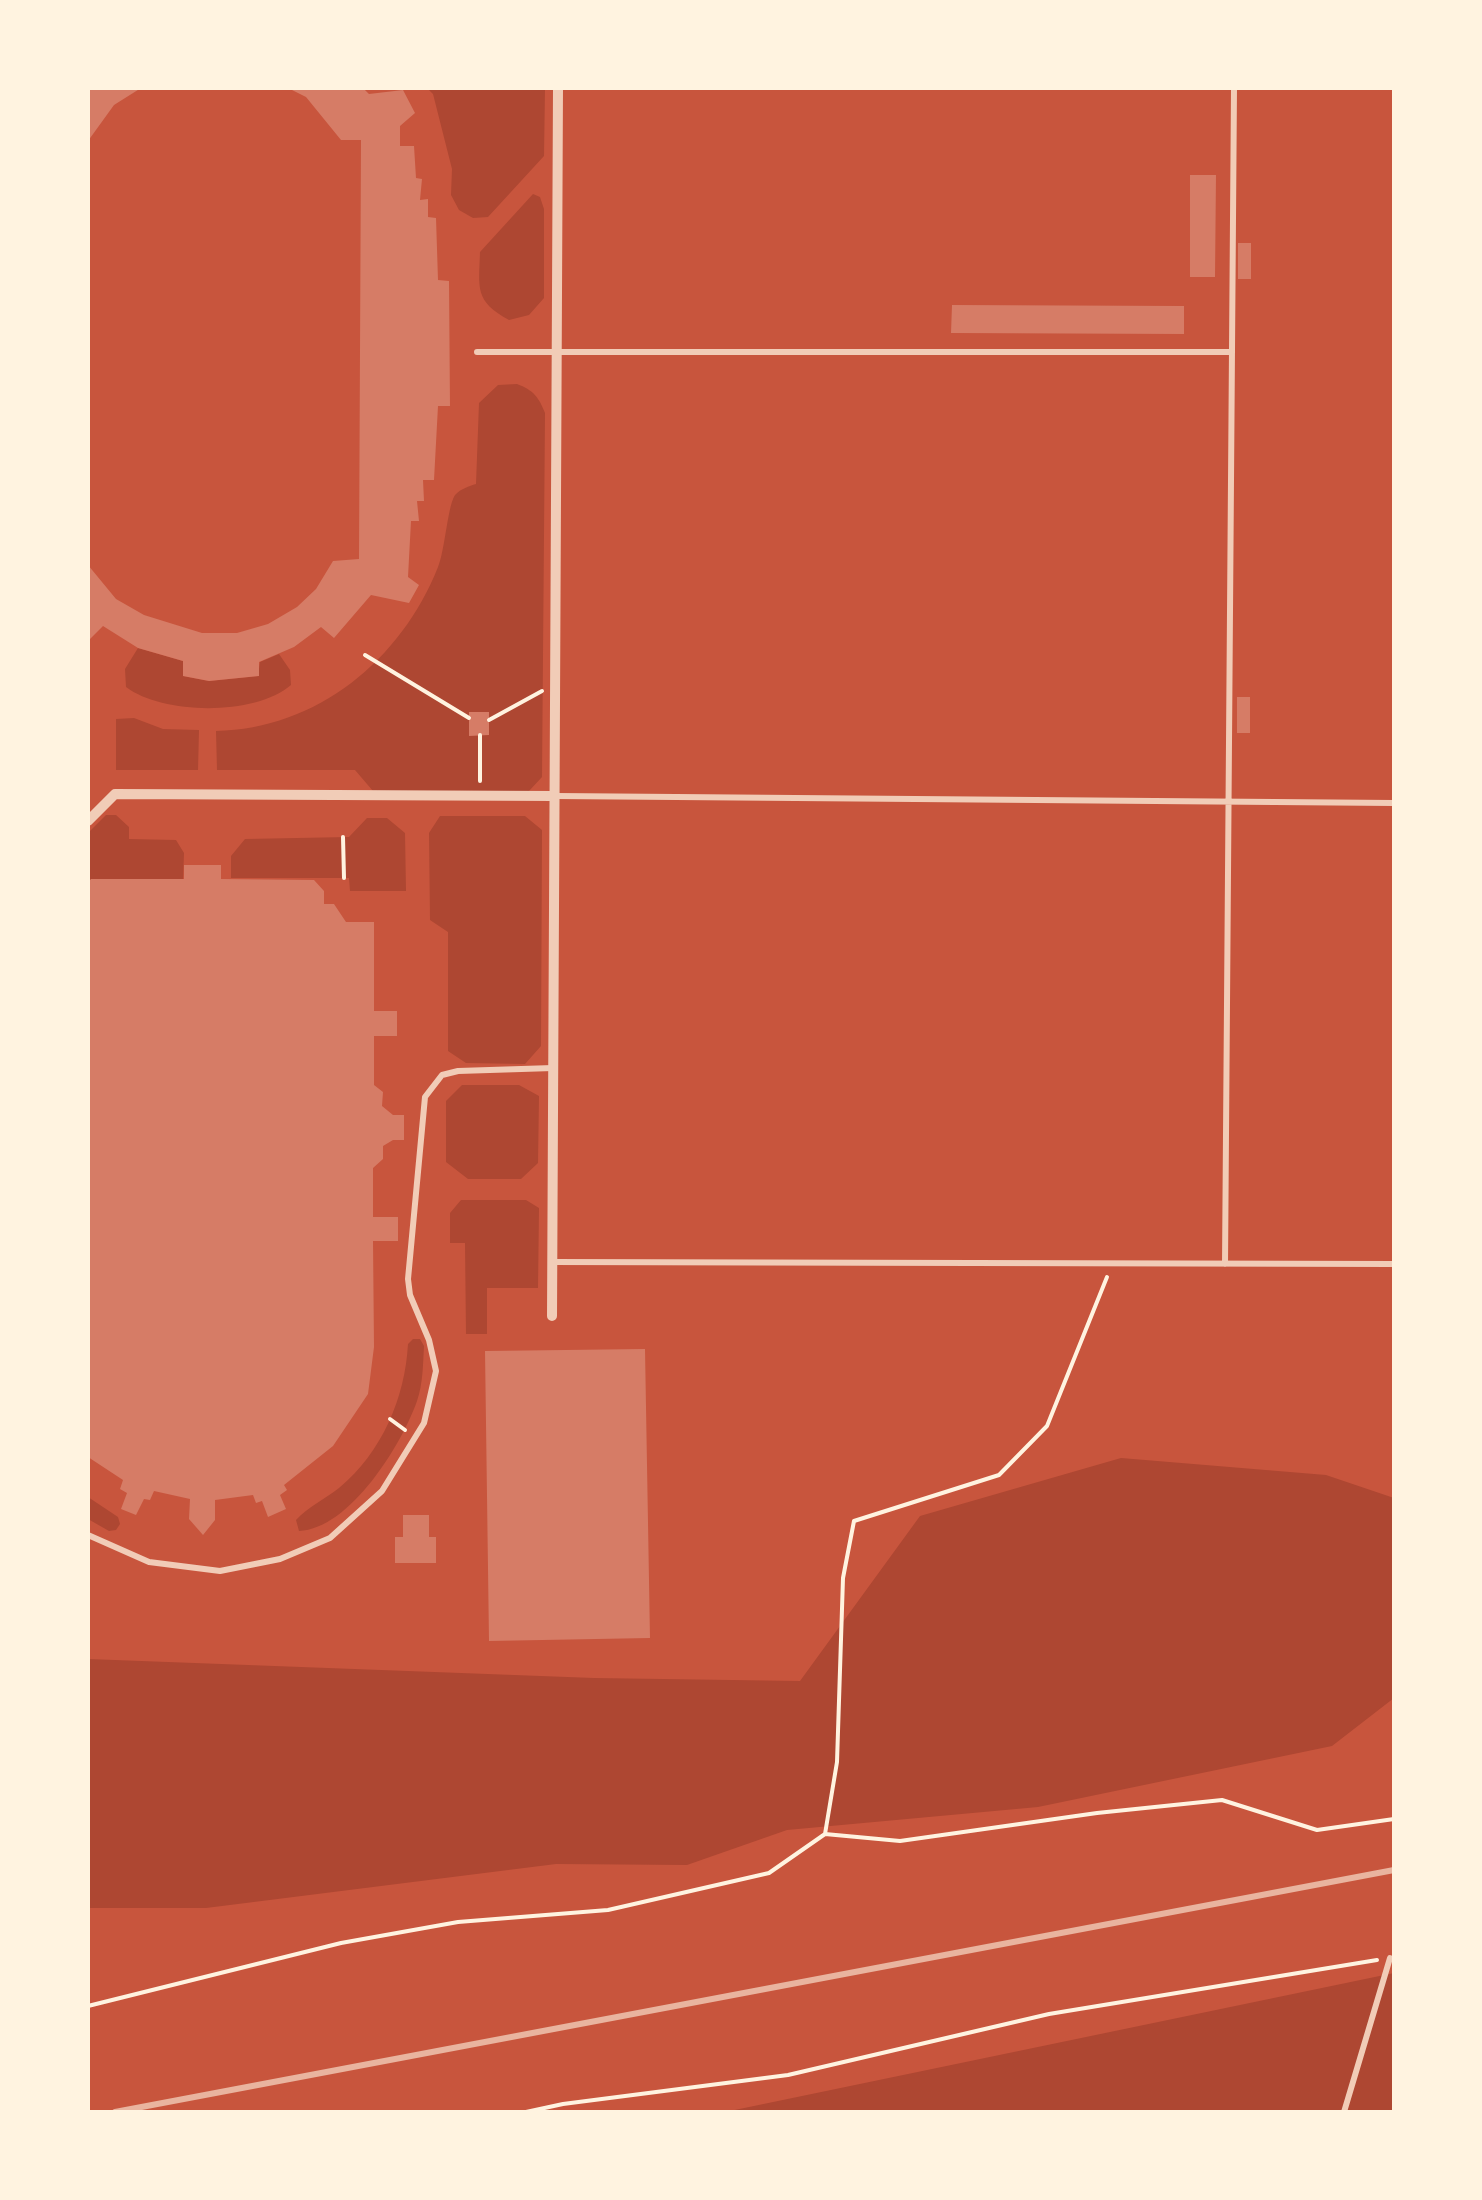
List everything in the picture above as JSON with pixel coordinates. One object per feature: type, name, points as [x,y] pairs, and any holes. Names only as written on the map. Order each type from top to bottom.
[{"type":"street","points":[[552,1316],[558,88]]},
{"type":"street","points":[[88,821],[115,794],[554,796]]},
{"type":"lane","points":[[1225,1264],[1234,88]]},
{"type":"lane","points":[[477,352],[1232,352]]},
{"type":"lane","points":[[554,796],[1394,802]]},
{"type":"lane","points":[[88,1535],[148,1562],[220,1570],[280,1559],[330,1538],[382,1492],[424,1423],[436,1372],[430,1340],[410,1295],[408,1279],[426,1097],[442,1075],[458,1071],[553,1068]]},
{"type":"lane","points":[[552,1262],[1394,1264]]},
{"type":"lane","points":[[1344,2112],[1390,1958]]},
{"type":"path","points":[[365,655],[469,718]]},
{"type":"path","points":[[489,720],[555,684]]},
{"type":"path","points":[[480,735],[480,796]]},
{"type":"path","points":[[343,837],[344,878]]},
{"type":"path","points":[[825,1834],[837,1762],[842,1578],[854,1521],[999,1474],[1048,1426],[1112,1263]]},
{"type":"path","points":[[390,1419],[404,1430]]},
{"type":"path","points":[[88,2006],[342,1943],[458,1922],[608,1910],[768,1873],[825,1834],[900,1841],[1222,1800],[1317,1830],[1394,1819]]},
{"type":"path","points":[[526,2112],[788,2075],[1050,2014],[1390,1958]]},
{"type":"shaded area","points":[[427,88],[545,88],[544,156],[488,217],[473,218],[459,210],[451,195],[452,169],[433,94]]},
{"type":"shaded area","points":[[533,194],[540,197],[544,209],[544,298],[529,315],[509,320],[484,300],[480,252]]},
{"type":"shaded area","points":[[517,384],[535,395],[545,413],[542,777],[529,791],[373,791],[355,770],[217,770],[216,731],[288,718],[321,703],[351,683],[402,632],[438,567],[453,498],[476,484],[479,403],[498,385]]},
{"type":"shaded area","points":[[138,648],[183,661],[183,676],[209,681],[258,676],[260,662],[279,654],[290,670],[291,685],[275,695],[233,707],[162,703],[126,687],[125,669]]},
{"type":"shaded area","points":[[134,718],[163,729],[199,730],[198,770],[116,770],[116,719]]},
{"type":"shaded area","points":[[106,815],[116,815],[129,827],[129,839],[176,840],[184,853],[183,881],[88,882],[88,833]]},
{"type":"shaded area","points":[[440,816],[525,816],[542,830],[541,1046],[525,1064],[466,1063],[448,1051],[448,932],[430,920],[429,833]]},
{"type":"shaded area","points":[[367,818],[387,818],[405,833],[406,891],[350,891],[349,878],[231,878],[231,856],[245,839],[349,837]]},
{"type":"shaded area","points":[[462,1085],[519,1085],[539,1096],[538,1163],[521,1179],[468,1179],[446,1162],[446,1101]]},
{"type":"shaded area","points":[[461,1200],[526,1200],[539,1208],[538,1288],[487,1288],[487,1334],[466,1334],[465,1243],[450,1243],[450,1213]]},
{"type":"shaded area","points":[[420,1339],[424,1346],[422,1381],[410,1419],[387,1461],[337,1516],[318,1527],[299,1531],[296,1520],[354,1474],[379,1441],[396,1404],[408,1344]]},
{"type":"shaded area","points":[[1121,1458],[1326,1475],[1394,1498],[1394,1698],[1332,1746],[1038,1807],[787,1830],[687,1865],[556,1864],[206,1908],[88,1908],[88,1659],[594,1678],[800,1681],[920,1516]]},
{"type":"shaded area","points":[[88,1497],[118,1517],[120,1524],[116,1530],[109,1531],[88,1519]]},
{"type":"shaded area","points":[[1394,1973],[1394,2112],[725,2112]]},
{"type":"building","points":[[88,88],[141,88],[114,105],[88,141]]},
{"type":"building","points":[[288,88],[363,88],[369,94],[403,90],[415,113],[400,126],[400,146],[414,146],[416,178],[422,179],[420,200],[428,199],[428,217],[436,218],[438,280],[449,281],[450,406],[438,406],[434,480],[423,480],[424,501],[417,501],[419,521],[411,521],[408,577],[419,585],[409,603],[371,595],[334,638],[321,627],[294,647],[259,662],[259,676],[209,681],[183,676],[183,661],[138,648],[103,626],[90,639],[88,565],[116,599],[144,615],[202,633],[237,633],[268,624],[297,607],[316,589],[333,561],[359,559],[361,140],[341,140],[306,97]]},
{"type":"building","points":[[1190,175],[1216,175],[1215,277],[1190,277]]},
{"type":"building","points":[[1238,243],[1251,243],[1251,279],[1238,279]]},
{"type":"building","points":[[952,305],[1184,306],[1184,334],[951,333]]},
{"type":"building","points":[[1237,697],[1250,697],[1250,733],[1237,733]]},
{"type":"building","points":[[469,712],[489,712],[489,735],[469,736]]},
{"type":"building","points":[[184,865],[221,865],[221,879],[314,880],[324,891],[324,904],[334,904],[346,922],[374,922],[374,1011],[397,1011],[397,1036],[374,1036],[374,1085],[383,1092],[382,1106],[393,1115],[404,1115],[404,1140],[393,1140],[383,1146],[383,1159],[373,1168],[373,1217],[398,1217],[398,1241],[373,1241],[374,1347],[368,1394],[333,1446],[284,1485],[287,1490],[280,1495],[286,1509],[268,1517],[262,1501],[256,1503],[253,1495],[215,1500],[215,1520],[203,1535],[189,1519],[190,1499],[154,1491],[150,1500],[144,1499],[136,1515],[121,1509],[127,1493],[120,1489],[123,1480],[88,1457],[88,882],[184,879]]},
{"type":"building","points":[[645,1349],[650,1638],[489,1641],[485,1351]]},
{"type":"building","points":[[403,1515],[429,1515],[429,1537],[436,1537],[436,1563],[395,1563],[395,1537],[403,1537]]},
{"type":"railway","points":[[115,2112],[1394,1870]]}]
